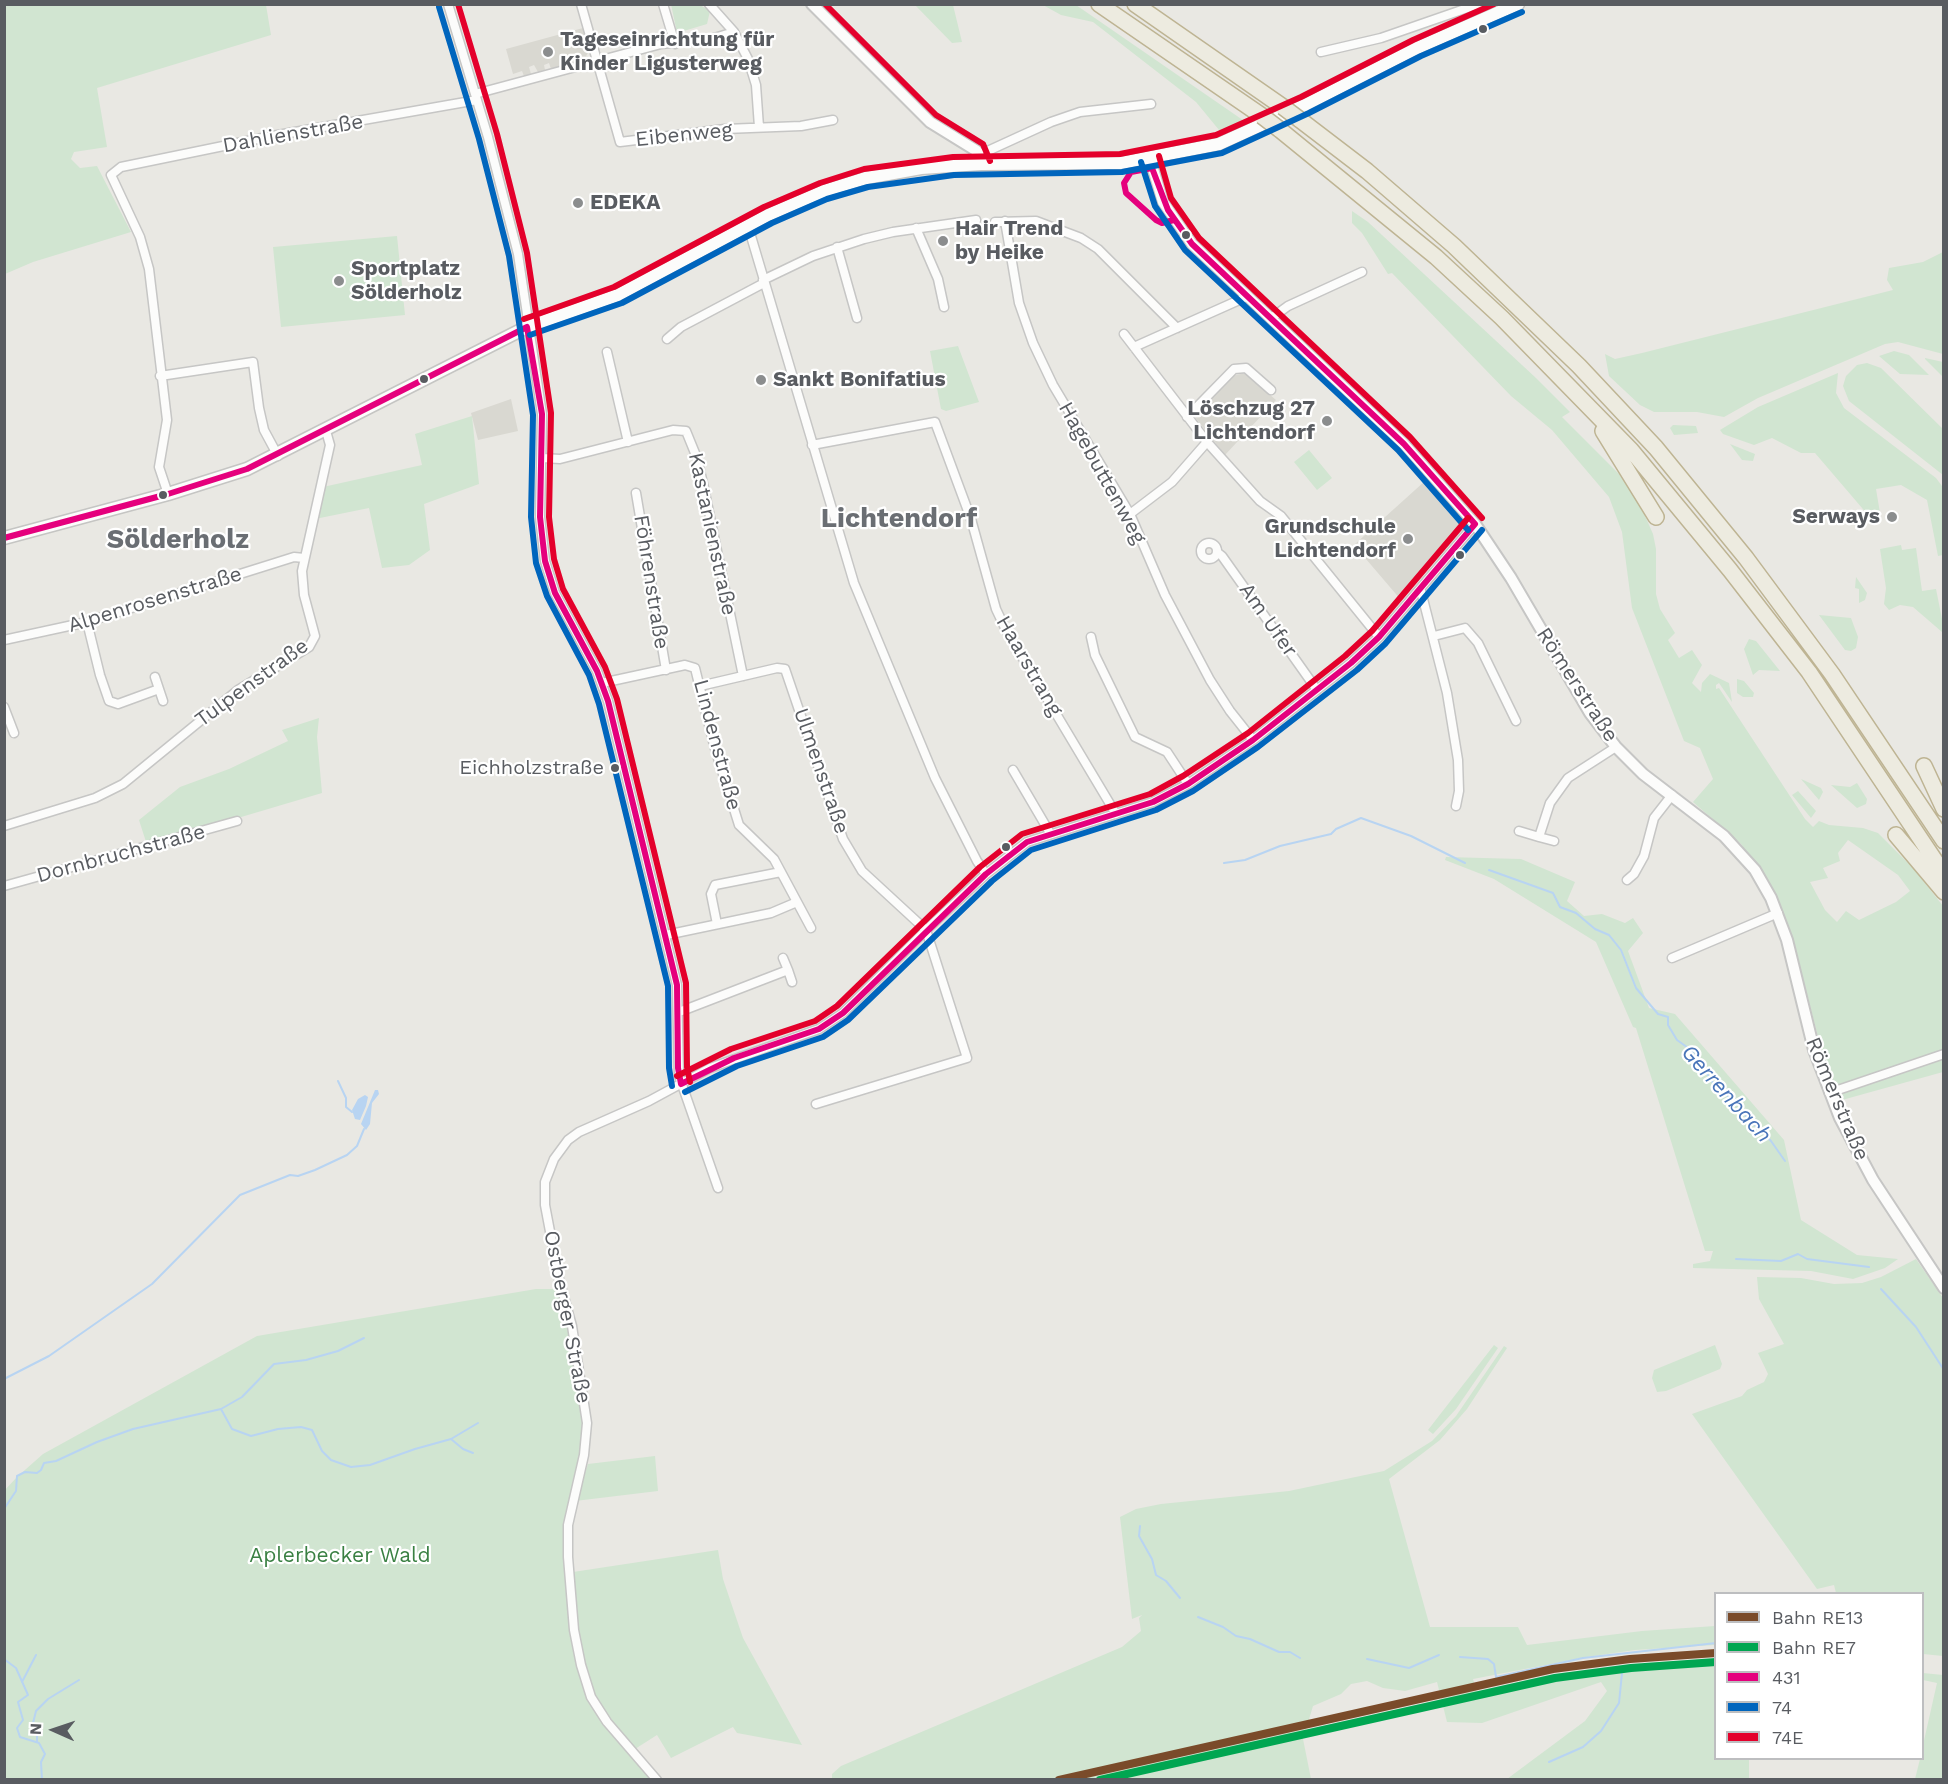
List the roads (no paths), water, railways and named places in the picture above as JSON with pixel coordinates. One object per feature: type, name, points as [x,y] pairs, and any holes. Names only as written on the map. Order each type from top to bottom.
[{"type":"highway","points":[[1099,4],[1262,116],[1436,257],[1502,318],[1631,450],[1686,515],[1809,672],[1944,874]]},
{"type":"highway","points":[[1135,4],[1283,107],[1367,171],[1454,246],[1579,366],[1656,448],[1746,558],[1873,731],[1944,841]]},
{"type":"highway","points":[[1579,366],[1614,388],[1643,416]]},
{"type":"highway","points":[[1594,412],[1656,517]]},
{"type":"highway","points":[[1924,766],[1944,809]]},
{"type":"highway","points":[[1896,835],[1944,892]]},
{"type":"main road","points":[[4,538],[168,494],[238,472],[278,456],[527,327],[618,295],[805,198],[866,178],[980,160],[1090,165],[1150,159],[1203,148],[1243,135],[1417,48],[1518,4]]},
{"type":"street","points":[[448,4],[513,229],[542,414],[543,458],[540,517],[545,561],[555,593],[602,683],[677,986],[678,1068],[681,1083],[718,1188]]},
{"type":"street","points":[[580,4],[596,60]]},
{"type":"street","points":[[663,4],[675,44]]},
{"type":"street","points":[[709,4],[734,32],[753,72],[759,128]]},
{"type":"street","points":[[812,4],[924,116],[948,135],[973,148],[980,160],[1080,111],[1151,104]]},
{"type":"street","points":[[1322,52],[1381,38],[1479,4]]},
{"type":"street","name":"Dahlienstraße","points":[[160,376],[148,265],[133,219],[111,175],[121,167],[476,97],[596,60],[661,44],[717,38],[734,32]]},
{"type":"street","name":"Eibenweg","points":[[596,60],[620,142],[801,126],[832,120]]},
{"type":"street","name":"Römerstraße","points":[[1150,159],[1164,202],[1174,220],[1199,252],[1404,444],[1475,524],[1511,578],[1590,713],[1616,747],[1643,774],[1737,849],[1761,880],[1778,913],[1788,940],[1807,1028],[1830,1093],[1861,1160],[1944,1288]]},
{"type":"street","points":[[667,339],[681,327],[764,281],[837,247],[916,228],[976,220]]},
{"type":"street","name":"Hagebuttenweg","points":[[1005,221],[1019,303],[1033,343],[1070,416],[1101,461],[1130,514],[1165,595],[1191,645],[1230,711],[1253,740]]},
{"type":"street","points":[[995,222],[1036,221],[1082,238],[1098,249],[1177,328]]},
{"type":"street","points":[[748,226],[854,583],[935,778],[977,861],[986,874]]},
{"type":"street","points":[[916,228],[938,279],[944,307]]},
{"type":"street","points":[[837,247],[857,318]]},
{"type":"street","points":[[1270,319],[1288,306],[1362,272]]},
{"type":"street","points":[[1134,347],[1246,297]]},
{"type":"street","points":[[1124,334],[1207,442],[1260,501],[1281,516],[1379,637]]},
{"type":"street","points":[[607,352],[628,442]]},
{"type":"street","points":[[168,494],[159,467],[167,420],[160,376],[253,362],[264,430],[278,456]]},
{"type":"street","points":[[1187,417],[1234,369],[1246,368],[1271,390]]},
{"type":"street","name":"Haarstrang","points":[[812,445],[935,422],[971,519],[996,609],[1006,630],[1116,814]]},
{"type":"street","name":"Kastanienstraße","points":[[543,458],[560,459],[680,429],[689,436],[704,488],[742,676]]},
{"type":"street","name":"Tulpenstraße","points":[[4,826],[95,798],[123,784],[238,690],[309,647],[315,636],[303,588],[304,558],[330,445],[326,430]]},
{"type":"street","points":[[1130,514],[1172,482],[1207,442]]},
{"type":"street","name":"Föhrenstraße","points":[[636,493],[666,670]]},
{"type":"street","name":"Ostberger Straße","points":[[657,1779],[599,1710],[585,1682],[578,1650],[567,1540],[570,1511],[587,1441],[587,1423],[572,1326],[559,1279],[544,1192],[554,1159],[568,1140],[579,1132],[734,1058],[819,1029],[850,1007],[926,930],[986,874],[1019,847],[1050,833],[1153,802],[1188,784],[1253,740],[1379,637],[1421,591],[1475,524]]},
{"type":"street","name":"Am Ufer","points":[[1217,552],[1317,690]]},
{"type":"street","name":"Alpenrosenstraße","points":[[4,640],[87,622],[284,560],[304,558]]},
{"type":"street","points":[[1421,591],[1447,693],[1458,760],[1459,791],[1456,806]]},
{"type":"street","points":[[87,622],[109,701],[118,704],[159,689]]},
{"type":"street","points":[[1434,636],[1465,628],[1478,643],[1516,721]]},
{"type":"street","points":[[1091,637],[1095,655],[1135,736],[1167,752],[1188,784]]},
{"type":"street","name":"Lindenstraße","points":[[602,683],[691,666],[697,673],[714,745],[740,825],[767,850],[812,928]]},
{"type":"street","name":"Ulmenstraße","points":[[700,686],[777,668],[785,669],[852,858],[862,871],[926,930]]},
{"type":"street","points":[[155,677],[163,701]]},
{"type":"street","points":[[4,707],[14,734]]},
{"type":"street","points":[[1539,837],[1550,803],[1568,777],[1616,747]]},
{"type":"street","points":[[1013,770],[1050,833]]},
{"type":"street","points":[[1627,880],[1639,867],[1654,818],[1672,795]]},
{"type":"street","name":"Dornbruchstraße","points":[[4,886],[237,821]]},
{"type":"street","points":[[1519,831],[1554,841]]},
{"type":"street","points":[[717,924],[711,894],[715,885],[781,872]]},
{"type":"street","points":[[666,935],[771,913],[797,902]]},
{"type":"street","points":[[1672,958],[1778,913]]},
{"type":"street","points":[[816,1104],[967,1058],[926,930]]},
{"type":"street","points":[[783,958],[792,982]]},
{"type":"street","points":[[679,1012],[788,970]]},
{"type":"street","points":[[1830,1093],[1944,1054]]},
{"type":"water","points":[[375,1090],[378,1090],[379,1094],[372,1103],[370,1124],[366,1130],[361,1124]]},
{"type":"water","points":[[365,1095],[368,1097],[366,1106],[360,1120],[355,1119],[352,1110],[358,1099]]},
{"type":"waterway","name":"Gerrenbach","points":[[1224,863],[1245,860],[1280,846],[1331,834],[1336,829],[1361,818],[1411,836],[1465,863]]},
{"type":"waterway","name":"Gerrenbach","points":[[1489,870],[1553,893],[1560,907],[1576,913],[1595,929],[1609,935],[1621,950],[1636,988],[1658,1014],[1668,1017],[1668,1025],[1677,1040],[1691,1050],[1717,1089],[1739,1103],[1746,1116],[1771,1141],[1785,1161]]},
{"type":"waterway","points":[[338,1081],[346,1098],[346,1107],[352,1112]]},
{"type":"waterway","points":[[4,1379],[49,1356],[152,1284],[240,1195],[290,1175],[298,1176],[315,1170],[347,1155],[357,1146],[364,1129]]},
{"type":"waterway","points":[[1736,1259],[1781,1261],[1798,1254],[1807,1259],[1869,1267]]},
{"type":"waterway","name":"Gerrenbach","points":[[1881,1289],[1916,1327],[1944,1370]]},
{"type":"waterway","points":[[221,1409],[242,1397],[274,1364],[306,1360],[338,1351],[364,1338]]},
{"type":"waterway","points":[[4,1509],[16,1491],[17,1476],[25,1472],[37,1473],[44,1463],[56,1461],[97,1442],[133,1429],[221,1409],[232,1429],[251,1436],[278,1429],[301,1427],[312,1430],[322,1451],[331,1460],[351,1467],[370,1465],[451,1439],[478,1423]]},
{"type":"waterway","points":[[451,1439],[463,1449],[473,1453]]},
{"type":"waterway","points":[[1140,1526],[1139,1536],[1152,1559],[1156,1575],[1166,1581],[1180,1598]]},
{"type":"waterway","points":[[1198,1617],[1223,1627],[1236,1636],[1250,1639],[1279,1652],[1290,1652],[1300,1658]]},
{"type":"waterway","points":[[1460,1657],[1488,1659],[1494,1664],[1496,1677],[1583,1658],[1714,1643]]},
{"type":"waterway","points":[[22,1682],[36,1655]]},
{"type":"waterway","points":[[1367,1659],[1409,1668],[1439,1655]]},
{"type":"waterway","points":[[4,1659],[16,1668],[28,1695],[18,1702],[23,1720],[17,1728],[20,1737],[39,1743],[45,1754],[41,1762],[42,1780]]},
{"type":"waterway","points":[[1549,1762],[1583,1747],[1601,1731],[1619,1703],[1622,1673]]},
{"type":"waterway","points":[[37,1742],[37,1732],[32,1727],[36,1711],[48,1699],[79,1680]]},
{"type":"rail line","name":"RE13","points":[[1059,1780],[1553,1669],[1630,1659],[1714,1653]]},
{"type":"rail line","name":"RE7","points":[[1100,1780],[1555,1678],[1631,1668],[1714,1662]]},
{"type":"place","name":"Tageseinrichtung für Kinder Ligusterweg","points":[[548,52]]},
{"type":"place","name":"EDEKA","points":[[578,203]]},
{"type":"place","name":"Hair Trend by Heike","points":[[943,241]]},
{"type":"place","name":"Sportplatz Sölderholz","points":[[339,281]]},
{"type":"place","name":"Sankt Bonifatius","points":[[761,380]]},
{"type":"place","name":"Löschzug 27 Lichtendorf","points":[[1327,421]]},
{"type":"place","name":"Serways","points":[[1892,517]]},
{"type":"place","name":"Grundschule Lichtendorf","points":[[1408,539]]},
{"type":"place","name":"Eichholzstraße","points":[[615,768]]},
{"type":"district","name":"Lichtendorf","points":[[899,519]]},
{"type":"district","name":"Sölderholz","points":[[178,540]]},
{"type":"park label","name":"Aplerbecker Wald","points":[[340,1556]]}]
